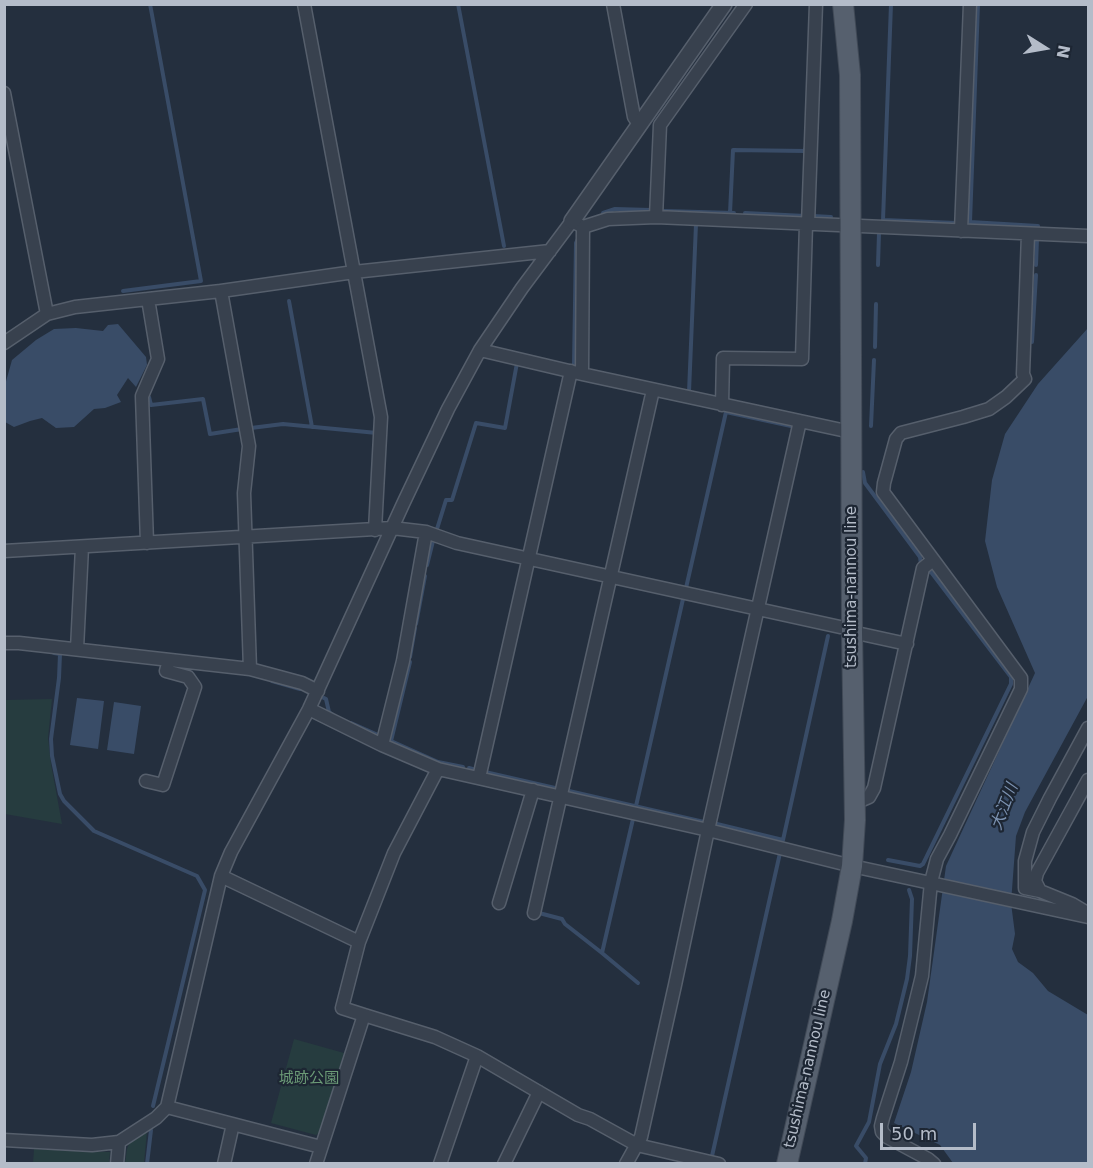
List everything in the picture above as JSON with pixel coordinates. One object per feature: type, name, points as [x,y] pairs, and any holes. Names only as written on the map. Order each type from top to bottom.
[{"type":"main road","name":"tsushima-nannou line","points":[[787,1164],[838,940],[852,866],[855,803],[852,630],[850,75],[843,4]]},
{"type":"street","points":[[304,4],[381,417],[375,530]]},
{"type":"street","points":[[612,4],[634,117],[639,124]]},
{"type":"street","points":[[4,1140],[92,1145],[119,1142],[156,1118],[167,1107],[220,876],[318,691],[448,409],[480,350],[522,288],[550,251],[577,224],[639,124],[724,4]]},
{"type":"street","points":[[656,218],[660,126],[746,4]]},
{"type":"street","points":[[722,405],[723,358],[802,359],[816,4]]},
{"type":"street","points":[[961,231],[970,4]]},
{"type":"street","points":[[4,93],[8,129],[47,314]]},
{"type":"street","points":[[577,224],[608,219],[656,218],[1089,236]]},
{"type":"street","points":[[479,778],[529,559],[576,373],[577,224]]},
{"type":"street","points":[[934,1164],[887,1137],[882,1132],[881,1126],[901,1062],[922,976],[937,859],[1021,689],[1021,678],[883,492],[896,440],[901,433],[989,408],[1006,398],[1025,379],[1023,374],[1028,234]]},
{"type":"street","points":[[4,343],[47,314],[75,307],[221,291],[354,272],[550,251]]},
{"type":"street","points":[[221,291],[249,446],[244,493],[250,669]]},
{"type":"street","points":[[147,543],[142,396],[158,359],[148,299]]},
{"type":"street","points":[[480,350],[851,432]]},
{"type":"street","points":[[534,914],[653,390]]},
{"type":"street","points":[[626,1164],[641,1137],[800,421]]},
{"type":"street","points":[[4,551],[392,528],[426,532],[457,543],[840,627],[907,644]]},
{"type":"street","points":[[382,745],[404,661],[426,532]]},
{"type":"street","points":[[77,650],[81,547]]},
{"type":"street","points":[[855,803],[869,797],[874,788],[924,568],[933,560]]},
{"type":"street","points":[[4,643],[250,669],[302,683],[318,691]]},
{"type":"street","points":[[146,781],[163,785],[195,687],[188,677],[166,671],[169,660]]},
{"type":"street","points":[[309,709],[382,745],[438,769],[708,830],[852,866],[1089,916]]},
{"type":"street","points":[[1089,728],[1034,832],[1025,861],[1025,888],[1040,891],[1072,904],[1089,916]]},
{"type":"street","points":[[438,769],[394,853],[359,942],[342,1008],[435,1037],[477,1056],[578,1115],[590,1119],[637,1145],[719,1164]]},
{"type":"street","points":[[1040,891],[1035,881],[1037,873],[1089,780]]},
{"type":"street","points":[[499,903],[533,790]]},
{"type":"street","points":[[220,876],[359,942]]},
{"type":"street","points":[[316,1164],[364,1015]]},
{"type":"street","points":[[440,1164],[477,1056]]},
{"type":"street","points":[[504,1164],[539,1092]]},
{"type":"street","points":[[167,1107],[321,1147]]},
{"type":"street","points":[[224,1164],[233,1125]]},
{"type":"street","points":[[117,1164],[119,1142]]},
{"type":"green space","points":[[52,699],[48,738],[62,824],[5,814],[5,700]]},
{"type":"green space","name":"城跡公園","points":[[294,1039],[344,1053],[320,1132],[316,1135],[271,1123]]},
{"type":"green space","points":[[147,1131],[144,1163],[125,1164],[130,1141]]},
{"type":"green space","points":[[34,1149],[110,1152],[109,1163],[33,1163]]},
{"type":"water","points":[[118,324],[146,357],[147,365],[136,387],[128,378],[117,395],[121,402],[94,409],[74,427],[56,428],[42,418],[14,427],[5,422],[5,385],[12,360],[36,340],[54,329],[76,328],[103,331],[108,325]]},
{"type":"water","name":"大江川","points":[[1088,328],[1088,696],[1025,812],[1016,836],[1011,903],[1015,934],[1012,949],[1018,962],[1033,973],[1048,991],[1088,1015],[1088,1163],[953,1163],[940,1145],[894,1123],[911,1072],[927,1002],[946,866],[1035,673],[997,587],[985,541],[992,480],[1005,434],[1038,384]]},
{"type":"water","points":[[77,698],[104,701],[98,749],[70,745]]},
{"type":"water","points":[[114,702],[141,706],[134,754],[107,750]]},
{"type":"waterway","points":[[123,291],[201,281],[150,4]]},
{"type":"waterway","points":[[458,4],[504,246]]},
{"type":"waterway","points":[[891,4],[883,220],[956,223]]},
{"type":"waterway","points":[[978,4],[970,222],[1038,226],[1038,229]]},
{"type":"waterway","points":[[730,213],[733,150],[805,151],[805,149]]},
{"type":"waterway","points":[[603,213],[615,209],[651,210]]},
{"type":"waterway","points":[[664,211],[734,213]]},
{"type":"waterway","points":[[745,213],[805,216]]},
{"type":"waterway","points":[[813,216],[831,217]]},
{"type":"waterway","points":[[689,392],[696,224]]},
{"type":"waterway","points":[[878,265],[879,233]]},
{"type":"waterway","points":[[574,365],[576,243],[578,239]]},
{"type":"waterway","points":[[1036,265],[1037,239]]},
{"type":"waterway","points":[[1032,342],[1036,275]]},
{"type":"waterway","points":[[289,301],[312,427]]},
{"type":"waterway","points":[[875,347],[876,304]]},
{"type":"waterway","points":[[871,426],[874,360]]},
{"type":"waterway","points":[[437,529],[446,500],[452,500],[476,423],[505,428],[517,363],[520,364]]},
{"type":"waterway","points":[[149,397],[151,405],[203,399],[210,434],[242,429]]},
{"type":"waterway","points":[[686,588],[726,412],[791,426]]},
{"type":"waterway","points":[[251,428],[283,424],[377,433]]},
{"type":"waterway","points":[[863,472],[865,483],[920,557],[921,564]]},
{"type":"waterway","points":[[427,565],[433,541]]},
{"type":"waterway","points":[[888,860],[920,866],[923,864],[1011,684],[1011,677],[931,572],[927,571]]},
{"type":"waterway","points":[[416,624],[425,576]]},
{"type":"waterway","points":[[636,806],[683,599]]},
{"type":"waterway","points":[[410,657],[415,628]]},
{"type":"waterway","points":[[717,824],[783,840],[828,636]]},
{"type":"waterway","points":[[54,653],[60,654],[51,739],[52,756],[60,794],[64,801],[94,831],[197,876],[205,890],[153,1106]]},
{"type":"waterway","points":[[391,741],[410,662]]},
{"type":"waterway","points":[[272,681],[300,689]]},
{"type":"waterway","points":[[322,697],[326,699],[329,712],[333,715]]},
{"type":"waterway","points":[[351,723],[378,735]]},
{"type":"waterway","points":[[391,741],[438,762],[463,767]]},
{"type":"waterway","points":[[469,768],[476,770]]},
{"type":"waterway","points":[[485,772],[555,788]]},
{"type":"waterway","points":[[569,791],[704,822]]},
{"type":"waterway","points":[[633,819],[602,953],[638,983]]},
{"type":"waterway","points":[[712,1156],[780,853]]},
{"type":"waterway","points":[[865,1164],[866,1158],[856,1146],[869,1122],[880,1064],[896,1024],[907,979],[912,899],[909,890]]},
{"type":"waterway","points":[[539,913],[562,919],[565,924],[602,953]]},
{"type":"waterway","points":[[147,1164],[151,1130]]}]
